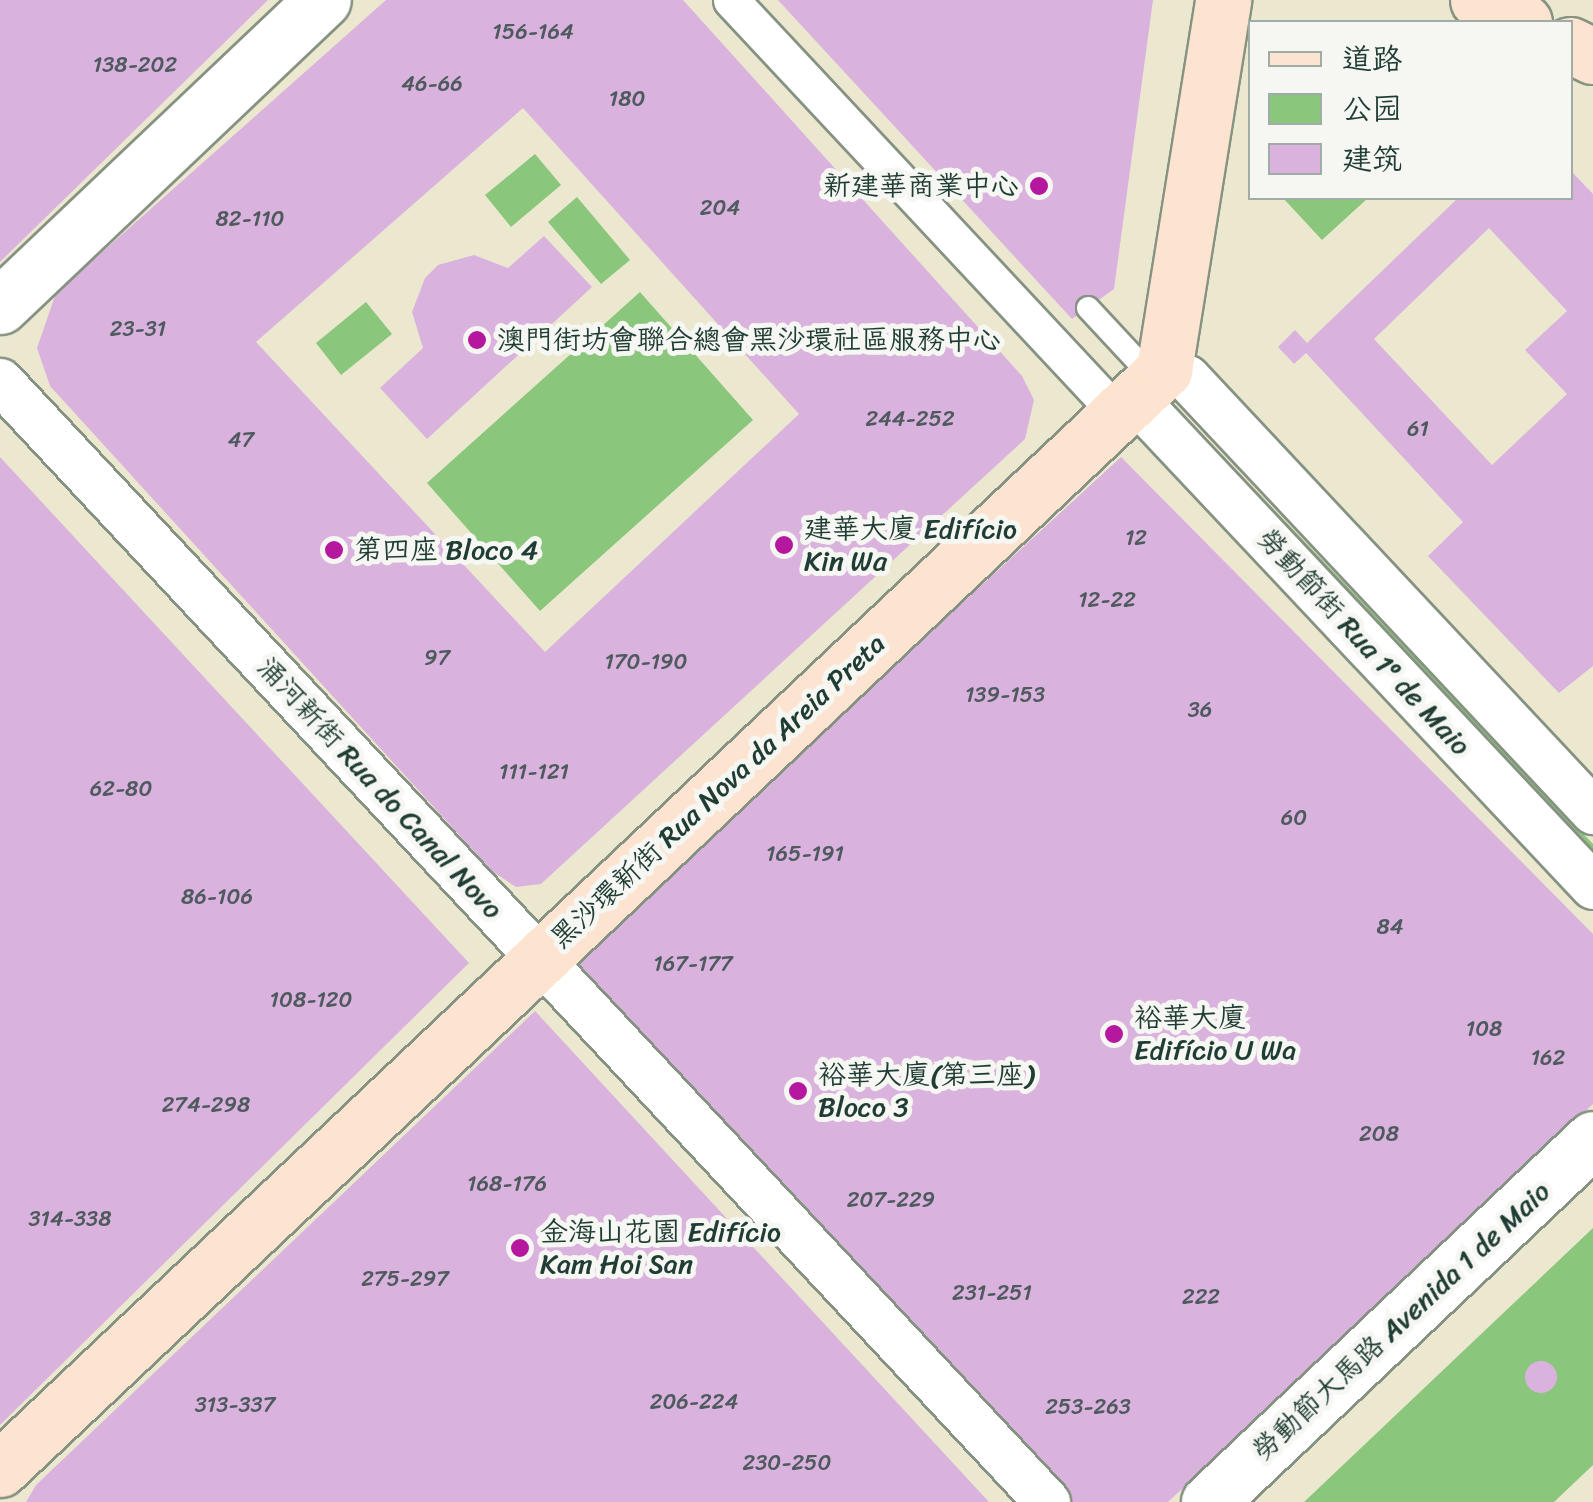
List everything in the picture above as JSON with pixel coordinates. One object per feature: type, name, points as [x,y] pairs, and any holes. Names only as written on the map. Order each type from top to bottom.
[{"type":"main road","points":[[1202,0],[1212,56]]},
{"type":"main road","points":[[1142,390],[1222,0]]},
{"type":"main road","points":[[1478,0],[1520,20]]},
{"type":"main road","name":"黑沙環新街 Rua Nova da Areia Preta","points":[[0,1469],[1142,390]]},
{"type":"street","points":[[0,306],[323,0]]},
{"type":"street","points":[[730,0],[1142,390]]},
{"type":"street","name":"勞動節街 Rua 1º de Maio","points":[[1593,810],[1187,378],[1142,390],[1593,886]]},
{"type":"street","name":"涌河新街 Rua do Canal Novo","points":[[0,381],[1047,1502]]},
{"type":"street","name":"勞動節大馬路 Avenida 1 de Maio","points":[[1209,1502],[1593,1139]]},
{"type":"lane","points":[[1088,308],[1142,390]]},
{"type":"green space","points":[[535,154],[561,185],[511,227],[485,195]]},
{"type":"green space","points":[[577,197],[630,260],[601,284],[548,222]]},
{"type":"green space","points":[[1285,200],[1366,200],[1322,240]]},
{"type":"green space","points":[[640,292],[753,420],[540,611],[427,483]]},
{"type":"green space","points":[[366,302],[392,334],[341,375],[316,343]]},
{"type":"green space","points":[[1200,432],[1593,844],[1593,870],[1196,434]]},
{"type":"green space","points":[[1593,1228],[1593,1465],[1554,1502],[1304,1502]]},
{"type":"building","points":[[0,0],[268,0],[0,262]]},
{"type":"building","name":"建華大廈 Edifício Kin Wa","points":[[386,0],[683,0],[1022,376],[1034,400],[1025,439],[541,884],[516,887],[492,871],[50,386],[37,348],[56,293]],"holes":[[[523,108],[799,414],[545,652],[256,342]]]},
{"type":"building","name":"新建華商業中心","points":[[778,0],[1153,0],[1114,289],[1072,319]]},
{"type":"building","points":[[1573,173],[1593,194],[1593,666],[1559,693],[1428,556],[1463,522],[1306,353],[1294,364],[1278,347],[1295,330],[1307,343],[1456,200],[1573,200]],"holes":[[[1489,228],[1567,311],[1525,350],[1567,394],[1492,465],[1374,339]]]},
{"type":"building","name":"澳門街坊會聯合總會黑沙環社區服務中心","points":[[544,236],[592,287],[427,439],[380,388],[423,348],[412,312],[425,278],[438,265],[474,255],[508,268]]},
{"type":"building","points":[[0,457],[469,963],[0,1425]]},
{"type":"building","name":"裕華大廈 Edifício U Wa","points":[[1121,457],[1593,934],[1593,1104],[1168,1502],[1059,1502],[571,963]]},
{"type":"building","name":"金海山花園 Edifício Kam Hoi San","points":[[535,1011],[989,1502],[26,1502],[36,1485]]},
{"type":"building","points":[[1541,1361],[1552,1366],[1557,1377],[1552,1388],[1541,1393],[1530,1388],[1525,1377],[1530,1366]]},
{"type":"place","name":"新建華商業中心","points":[[1039,186]]},
{"type":"place","name":"澳門街坊會聯合總會黑沙環社區服務中心","points":[[477,340]]},
{"type":"place","name":"建華大廈 Edifício Kin Wa","points":[[784,545]]},
{"type":"place","name":"第四座 Bloco 4","points":[[334,550]]},
{"type":"place","name":"裕華大廈 Edifício U Wa","points":[[1114,1034]]},
{"type":"place","name":"裕華大廈(第三座) Bloco 3","points":[[798,1091]]},
{"type":"place","name":"金海山花園 Edifício Kam Hoi San","points":[[520,1248]]}]
